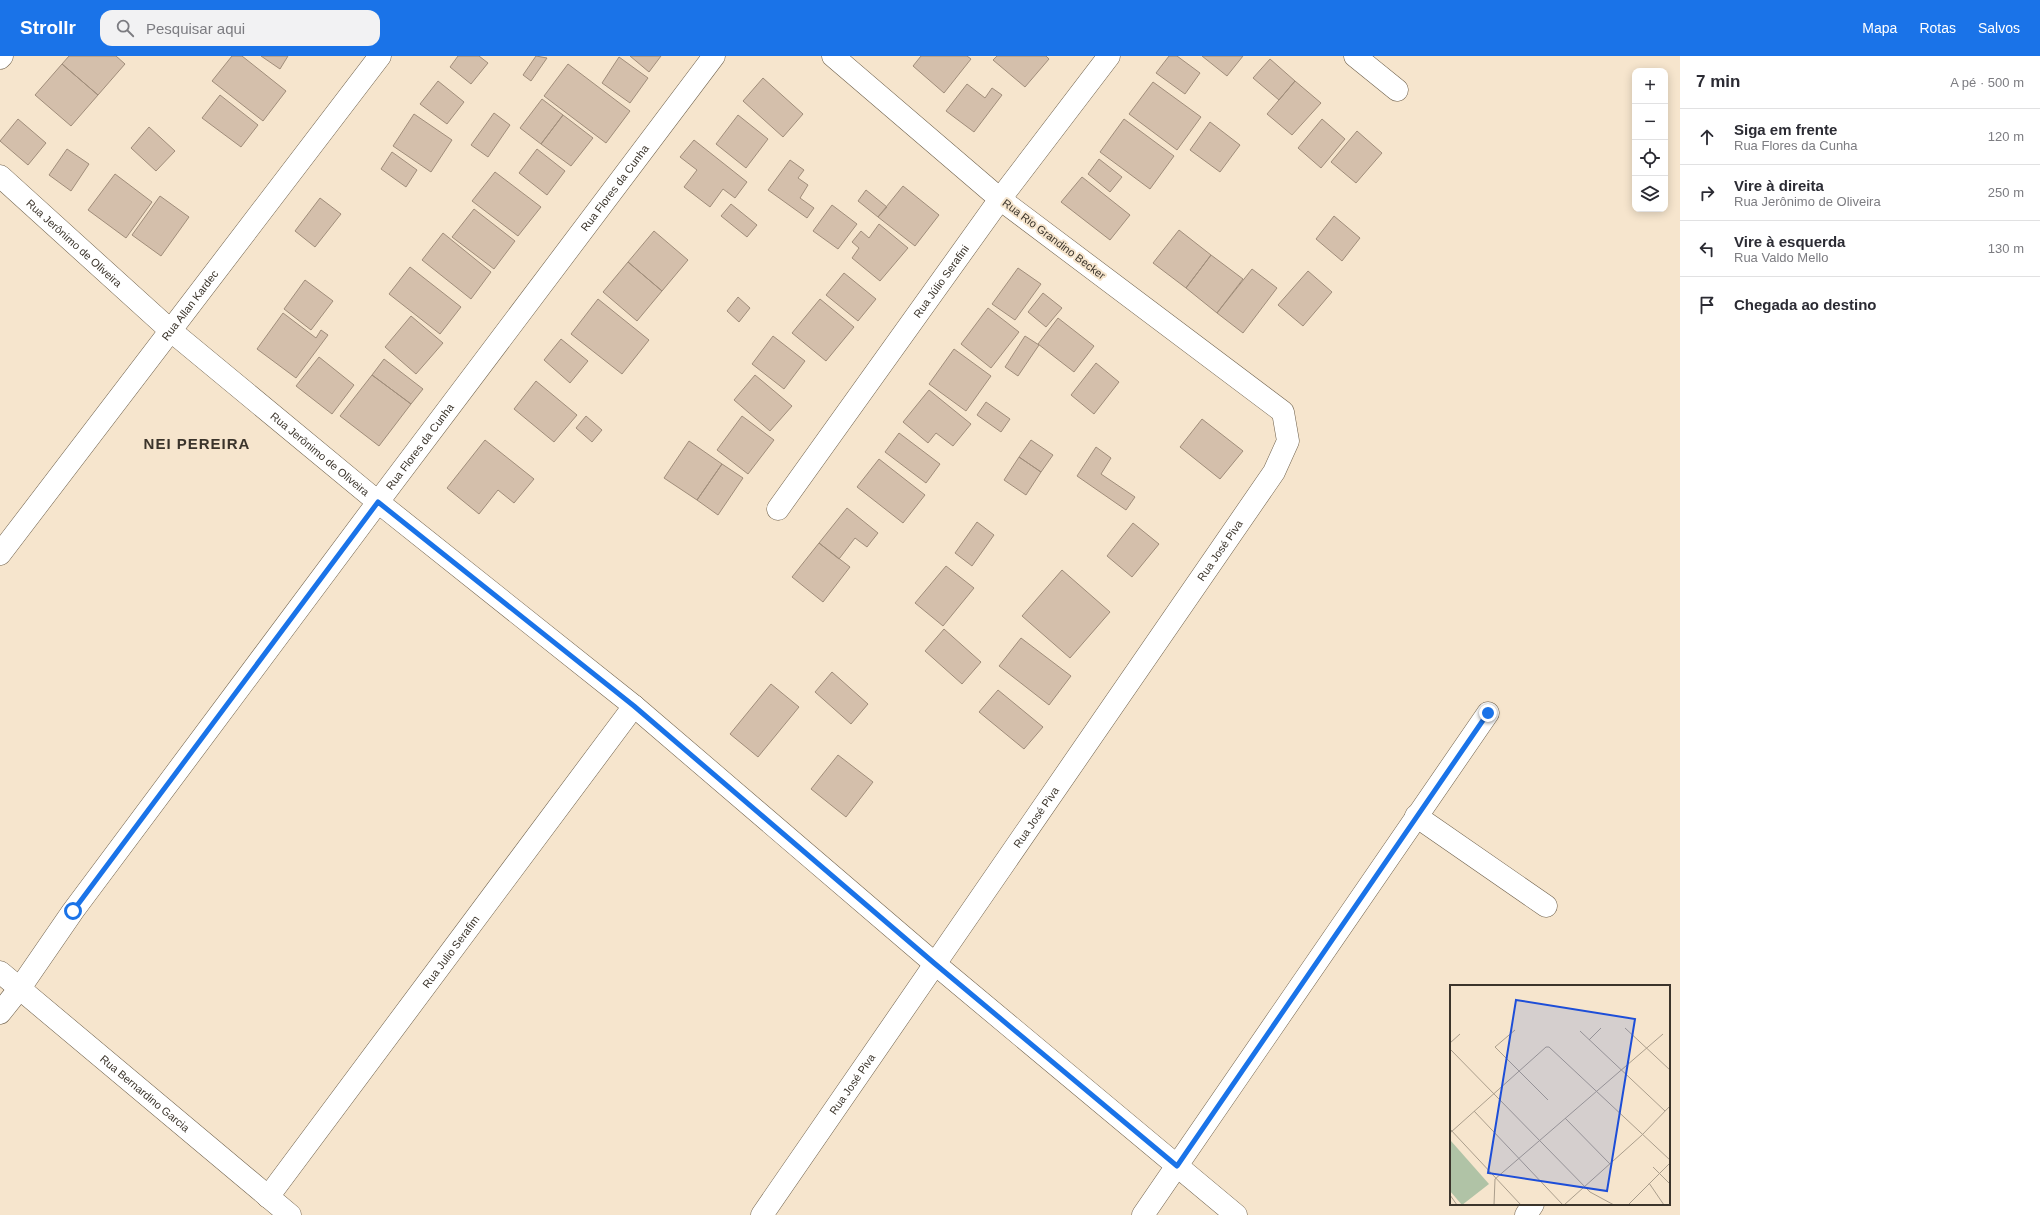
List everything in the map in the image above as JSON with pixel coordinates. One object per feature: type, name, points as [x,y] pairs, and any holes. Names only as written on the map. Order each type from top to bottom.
[{"type":"street","name":"Rua Allan Kardec","points":[[0,554],[380,56]]},
{"type":"street","name":"Rua Flores da Cunha","points":[[0,1013],[20,988],[73,911],[378,502],[714,56]]},
{"type":"street","name":"Rua Rio Grandino Becker","points":[[833,56],[1000,199],[1283,412]]},
{"type":"street","name":"Rua Júlio Serafini","points":[[778,510],[1000,199],[1109,56]]},
{"type":"street","points":[[1355,56],[1396,90]]},
{"type":"street","name":"Rua Jerônimo de Oliveira","points":[[0,176],[170,330],[378,502],[634,706],[934,963],[1236,1215]]},
{"type":"street","name":"Rua José Piva","points":[[762,1215],[934,963],[1274,472],[1288,441],[1283,412]]},
{"type":"street","name":"Rua Julio Serafim","points":[[268,1197],[634,706]]},
{"type":"street","points":[[1143,1215],[1488,713]]},
{"type":"street","points":[[1416,816],[1546,906]]},
{"type":"street","name":"Rua Bernardino Garcia","points":[[0,972],[290,1215]]},
{"type":"street","points":[[1526,1215],[1532,1205]]},
{"type":"building","points":[[69,56],[116,56],[125,64],[98,95],[62,64]]},
{"type":"building","points":[[232,56],[242,56],[286,91],[263,121],[212,81]]},
{"type":"building","points":[[261,56],[288,56],[280,69]]},
{"type":"building","points":[[458,56],[479,56],[488,63],[471,84],[450,67]]},
{"type":"building","points":[[536,56],[547,58],[531,81],[523,75]]},
{"type":"building","points":[[630,56],[661,56],[649,72]]},
{"type":"building","points":[[921,56],[967,56],[971,59],[944,93],[913,66]]},
{"type":"building","points":[[997,56],[1046,56],[1049,59],[1025,87],[993,60]]},
{"type":"building","points":[[1169,56],[1177,56],[1200,73],[1185,94],[1156,73]]},
{"type":"building","points":[[1202,56],[1243,56],[1227,76]]},
{"type":"building","points":[[619,57],[648,78],[630,103],[602,83]]},
{"type":"building","points":[[1270,59],[1295,81],[1279,100],[1253,78]]},
{"type":"building","points":[[62,64],[98,95],[71,126],[35,95]]},
{"type":"building","points":[[568,64],[630,111],[606,143],[544,96]]},
{"type":"building","points":[[763,78],[803,114],[783,137],[743,101]]},
{"type":"building","points":[[438,81],[464,102],[447,124],[420,104]]},
{"type":"building","points":[[1295,81],[1321,103],[1292,135],[1267,114]]},
{"type":"building","points":[[1153,82],[1201,117],[1177,150],[1129,114]]},
{"type":"building","points":[[967,84],[985,98],[992,88],[1002,95],[974,132],[946,111]]},
{"type":"building","points":[[220,95],[258,125],[241,147],[202,118]]},
{"type":"building","points":[[542,99],[563,115],[541,144],[520,128]]},
{"type":"building","points":[[494,113],[510,125],[488,157],[471,145]]},
{"type":"building","points":[[414,114],[452,140],[431,172],[393,146]]},
{"type":"building","points":[[563,115],[593,138],[571,166],[541,144]]},
{"type":"building","points":[[738,115],[768,139],[746,168],[716,144]]},
{"type":"building","points":[[18,119],[46,143],[28,165],[0,141]]},
{"type":"building","points":[[1124,119],[1174,156],[1150,189],[1100,152]]},
{"type":"building","points":[[1322,119],[1345,139],[1321,168],[1298,148]]},
{"type":"building","points":[[1210,122],[1240,145],[1220,172],[1190,150]]},
{"type":"building","points":[[149,127],[175,151],[156,171],[131,148]]},
{"type":"building","points":[[1357,131],[1382,153],[1356,183],[1331,162]]},
{"type":"building","points":[[694,140],[747,182],[735,198],[723,189],[710,207],[684,187],[697,170],[680,157]]},
{"type":"building","points":[[67,149],[89,164],[71,191],[49,175]]},
{"type":"building","points":[[537,149],[565,171],[547,195],[519,173]]},
{"type":"building","points":[[392,152],[417,170],[406,187],[381,169]]},
{"type":"building","points":[[1099,159],[1122,177],[1110,192],[1088,174]]},
{"type":"building","points":[[790,160],[804,170],[798,178],[808,185],[800,198],[814,208],[807,218],[768,190]]},
{"type":"building","points":[[495,172],[541,207],[518,236],[472,201]]},
{"type":"building","points":[[115,174],[152,202],[126,238],[88,210]]},
{"type":"building","points":[[1082,177],[1130,215],[1110,240],[1061,202]]},
{"type":"building","points":[[903,186],[939,215],[915,246],[878,217]]},
{"type":"building","points":[[866,190],[887,207],[878,217],[858,201]]},
{"type":"building","points":[[160,196],[189,217],[161,256],[132,235]]},
{"type":"building","points":[[320,198],[341,214],[315,247],[295,231]]},
{"type":"building","points":[[731,204],[757,225],[747,237],[721,216]]},
{"type":"building","points":[[832,205],[857,224],[838,249],[813,231]]},
{"type":"building","points":[[474,209],[515,241],[494,269],[452,237]]},
{"type":"building","points":[[1334,216],[1360,238],[1342,261],[1316,239]]},
{"type":"building","points":[[879,224],[908,248],[880,281],[852,258],[859,248],[852,242],[861,231],[869,238]]},
{"type":"building","points":[[1179,230],[1211,255],[1186,288],[1153,263]]},
{"type":"building","points":[[654,231],[688,260],[662,291],[628,262]]},
{"type":"building","points":[[443,233],[491,272],[471,299],[422,260]]},
{"type":"building","points":[[1211,255],[1243,279],[1217,313],[1186,288]]},
{"type":"building","points":[[628,262],[662,291],[637,321],[603,292]]},
{"type":"building","points":[[410,267],[461,307],[440,334],[389,294]]},
{"type":"building","points":[[1018,268],[1041,284],[1015,320],[992,304]]},
{"type":"building","points":[[1252,269],[1277,288],[1243,333],[1217,313]]},
{"type":"building","points":[[1308,271],[1332,292],[1303,326],[1278,305]]},
{"type":"building","points":[[844,273],[876,299],[858,321],[826,295]]},
{"type":"building","points":[[305,280],[333,301],[311,330],[284,309]]},
{"type":"building","points":[[1043,293],[1062,308],[1046,327],[1028,312]]},
{"type":"building","points":[[738,297],[750,308],[739,322],[727,311]]},
{"type":"building","points":[[598,299],[649,340],[622,374],[571,334]]},
{"type":"building","points":[[820,299],[854,327],[826,361],[792,333]]},
{"type":"building","points":[[988,308],[1019,332],[991,368],[961,344]]},
{"type":"building","points":[[283,313],[316,338],[321,330],[328,335],[296,378],[257,349]]},
{"type":"building","points":[[411,316],[443,343],[416,374],[385,347]]},
{"type":"building","points":[[1058,318],[1094,346],[1074,372],[1038,344]]},
{"type":"building","points":[[773,336],[805,361],[784,389],[752,364]]},
{"type":"building","points":[[1025,336],[1039,345],[1018,376],[1005,367]]},
{"type":"building","points":[[561,339],[588,361],[570,383],[544,360]]},
{"type":"building","points":[[954,349],[991,376],[966,411],[929,384]]},
{"type":"building","points":[[319,357],[354,385],[332,414],[296,386]]},
{"type":"building","points":[[384,359],[423,389],[411,404],[372,375]]},
{"type":"building","points":[[1096,363],[1119,382],[1094,414],[1071,395]]},
{"type":"building","points":[[372,375],[411,404],[379,446],[340,416]]},
{"type":"building","points":[[755,375],[792,406],[770,431],[734,400]]},
{"type":"building","points":[[536,381],[577,415],[554,442],[514,409]]},
{"type":"building","points":[[929,390],[971,424],[953,446],[936,433],[928,443],[903,422]]},
{"type":"building","points":[[986,402],[1010,419],[1001,432],[977,415]]},
{"type":"building","points":[[586,416],[602,430],[592,442],[576,428]]},
{"type":"building","points":[[742,416],[774,440],[748,474],[717,450]]},
{"type":"building","points":[[1202,419],[1243,451],[1220,479],[1180,447]]},
{"type":"building","points":[[899,433],[940,464],[926,483],[885,452]]},
{"type":"building","points":[[485,440],[534,479],[514,503],[498,490],[479,514],[447,488]]},
{"type":"building","points":[[1031,440],[1053,455],[1041,472],[1019,457]]},
{"type":"building","points":[[689,441],[722,464],[697,500],[664,478]]},
{"type":"building","points":[[1096,447],[1111,458],[1101,474],[1135,497],[1126,510],[1077,476]]},
{"type":"building","points":[[1019,457],[1041,472],[1026,495],[1004,480]]},
{"type":"building","points":[[879,459],[925,495],[903,523],[857,487]]},
{"type":"building","points":[[722,464],[743,478],[718,515],[697,500]]},
{"type":"building","points":[[847,508],[878,533],[867,547],[855,538],[839,559],[819,543]]},
{"type":"building","points":[[977,522],[994,535],[972,566],[955,553]]},
{"type":"building","points":[[1133,523],[1159,544],[1132,577],[1107,556]]},
{"type":"building","points":[[819,543],[850,567],[823,602],[792,577]]},
{"type":"building","points":[[946,566],[974,588],[943,626],[915,603]]},
{"type":"building","points":[[1062,570],[1110,612],[1070,658],[1022,616]]},
{"type":"building","points":[[944,629],[981,662],[962,684],[925,651]]},
{"type":"building","points":[[1021,638],[1071,676],[1049,705],[999,666]]},
{"type":"building","points":[[832,672],[868,704],[851,724],[815,692]]},
{"type":"building","points":[[771,684],[799,707],[758,757],[730,734]]},
{"type":"building","points":[[998,690],[1043,727],[1024,749],[979,712]]},
{"type":"building","points":[[838,755],[873,782],[846,817],[811,789]]},
{"type":"district","name":"NEI PEREIRA","points":[[197,444]]},
{"type":"route","points":[[73,911],[378,502],[634,706],[934,963],[1177,1166],[1488,713]]}]
